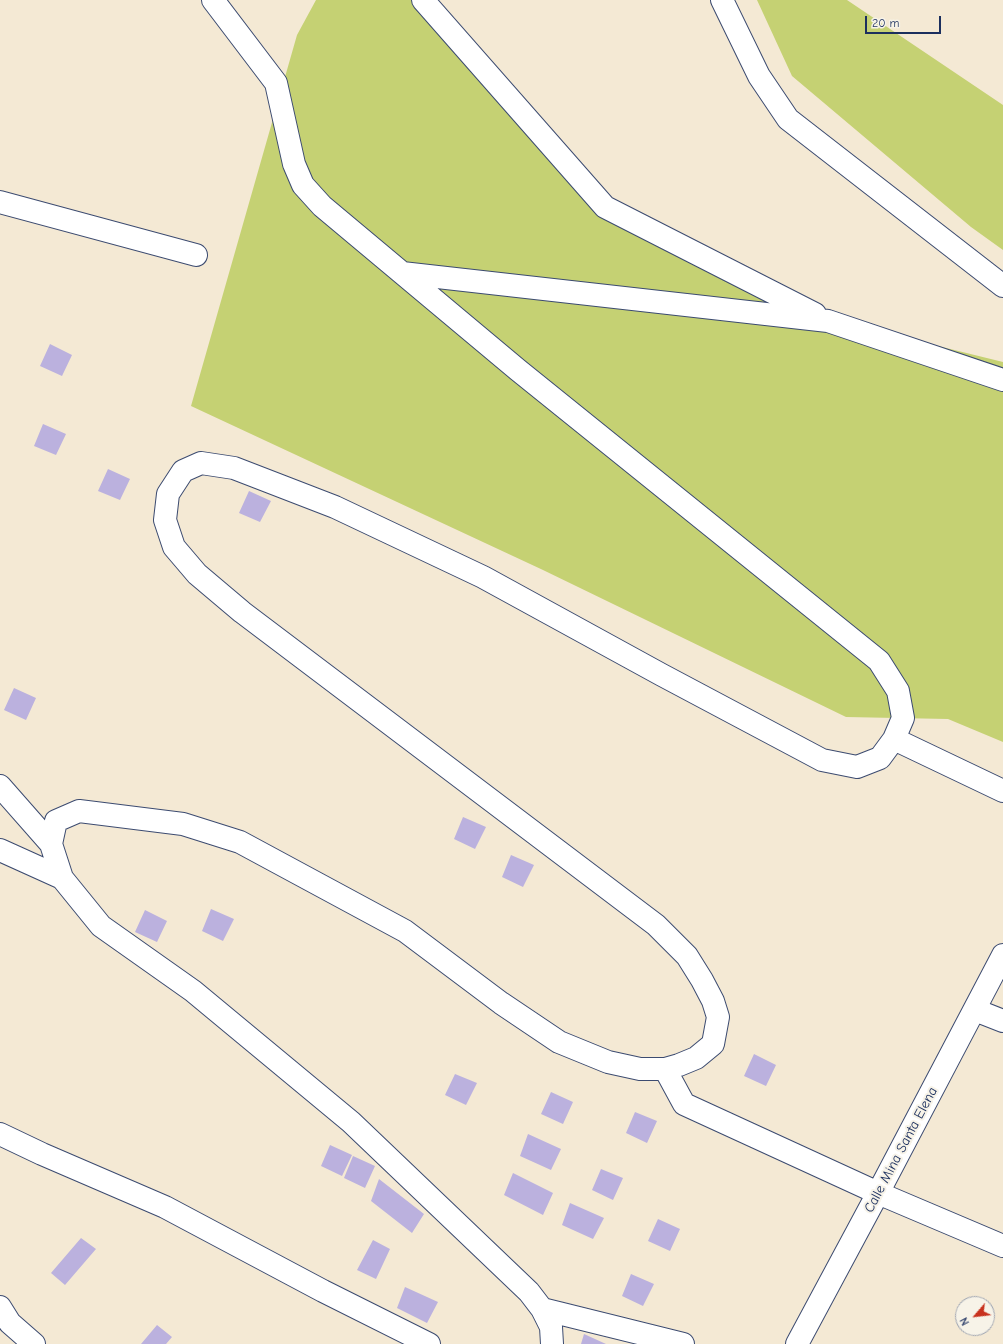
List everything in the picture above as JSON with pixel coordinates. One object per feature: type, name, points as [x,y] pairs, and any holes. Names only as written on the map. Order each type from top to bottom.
[{"type":"street","points":[[51,844],[56,821],[79,811],[183,824],[240,842],[405,931],[501,1003],[559,1042],[608,1062],[640,1069],[665,1069],[679,1065],[696,1058],[713,1044],[718,1017],[713,1001],[687,956],[656,924],[242,612],[197,574],[174,547],[165,520],[168,494],[183,471],[201,463],[234,468],[335,507],[483,577],[662,675],[822,760],[857,767],[880,758],[894,739],[903,718],[898,691],[880,661],[518,370],[322,206],[303,185],[294,164],[276,83],[213,0]]},
{"type":"street","points":[[424,0],[605,207],[828,320],[1003,380]]},
{"type":"street","points":[[722,0],[759,76],[788,119],[1003,286]]},
{"type":"street","points":[[0,202],[196,256]]},
{"type":"street","points":[[402,273],[828,320]]},
{"type":"street","points":[[894,739],[1003,791]]},
{"type":"street","points":[[0,786],[51,844],[62,878],[100,926],[193,991],[351,1122],[529,1292],[542,1309],[551,1327],[552,1344]]},
{"type":"street","points":[[0,850],[62,878]]},
{"type":"street","name":"Calle Mina Santa Elena","points":[[796,1344],[878,1193],[1003,955]]},
{"type":"street","points":[[975,1010],[1003,1021]]},
{"type":"street","points":[[665,1069],[684,1104],[878,1193],[1003,1246]]},
{"type":"street","points":[[0,1134],[42,1154],[165,1207],[323,1291],[429,1344]]},
{"type":"street","points":[[0,1307],[10,1323],[34,1344]]},
{"type":"street","points":[[542,1309],[683,1344]]},
{"type":"green space","points":[[316,0],[422,0],[586,200],[808,314],[1003,362],[1003,742],[948,719],[846,717],[543,570],[191,406],[297,35]]},
{"type":"green space","points":[[757,0],[847,0],[1003,105],[1003,250],[971,227],[792,76]]},
{"type":"building","points":[[50,344],[72,355],[62,376],[40,366]]},
{"type":"building","points":[[43,424],[66,434],[56,455],[34,446]]},
{"type":"building","points":[[108,469],[130,479],[120,500],[98,491]]},
{"type":"building","points":[[249,491],[271,501],[260,522],[239,513]]},
{"type":"building","points":[[14,688],[36,698],[26,720],[4,710]]},
{"type":"building","points":[[463,817],[486,827],[475,849],[454,839]]},
{"type":"building","points":[[511,855],[534,865],[523,887],[502,877]]},
{"type":"building","points":[[211,909],[234,919],[223,941],[202,931]]},
{"type":"building","points":[[145,910],[167,921],[157,942],[135,932]]},
{"type":"building","points":[[754,1054],[776,1065],[766,1086],[744,1076]]},
{"type":"building","points":[[455,1074],[477,1083],[466,1105],[445,1095]]},
{"type":"building","points":[[551,1092],[573,1102],[563,1124],[541,1114]]},
{"type":"building","points":[[635,1112],[657,1121],[647,1143],[626,1133]]},
{"type":"building","points":[[528,1134],[561,1149],[551,1170],[520,1156]]},
{"type":"building","points":[[330,1145],[352,1155],[342,1176],[321,1166]]},
{"type":"building","points":[[353,1156],[375,1166],[365,1188],[344,1178]]},
{"type":"building","points":[[601,1169],[623,1178],[613,1200],[592,1190]]},
{"type":"building","points":[[513,1173],[553,1193],[543,1215],[504,1195]]},
{"type":"building","points":[[379,1179],[424,1214],[412,1233],[371,1201]]},
{"type":"building","points":[[570,1203],[604,1218],[593,1239],[562,1225]]},
{"type":"building","points":[[658,1219],[680,1229],[670,1251],[648,1241]]},
{"type":"building","points":[[81,1238],[96,1249],[65,1285],[51,1273]]},
{"type":"building","points":[[373,1240],[390,1249],[376,1279],[357,1270]]},
{"type":"building","points":[[631,1274],[654,1284],[643,1306],[622,1296]]},
{"type":"building","points":[[405,1287],[438,1302],[427,1323],[397,1308]]},
{"type":"building","points":[[157,1325],[172,1337],[166,1344],[141,1344]]},
{"type":"building","points":[[584,1334],[606,1344],[581,1344]]}]
